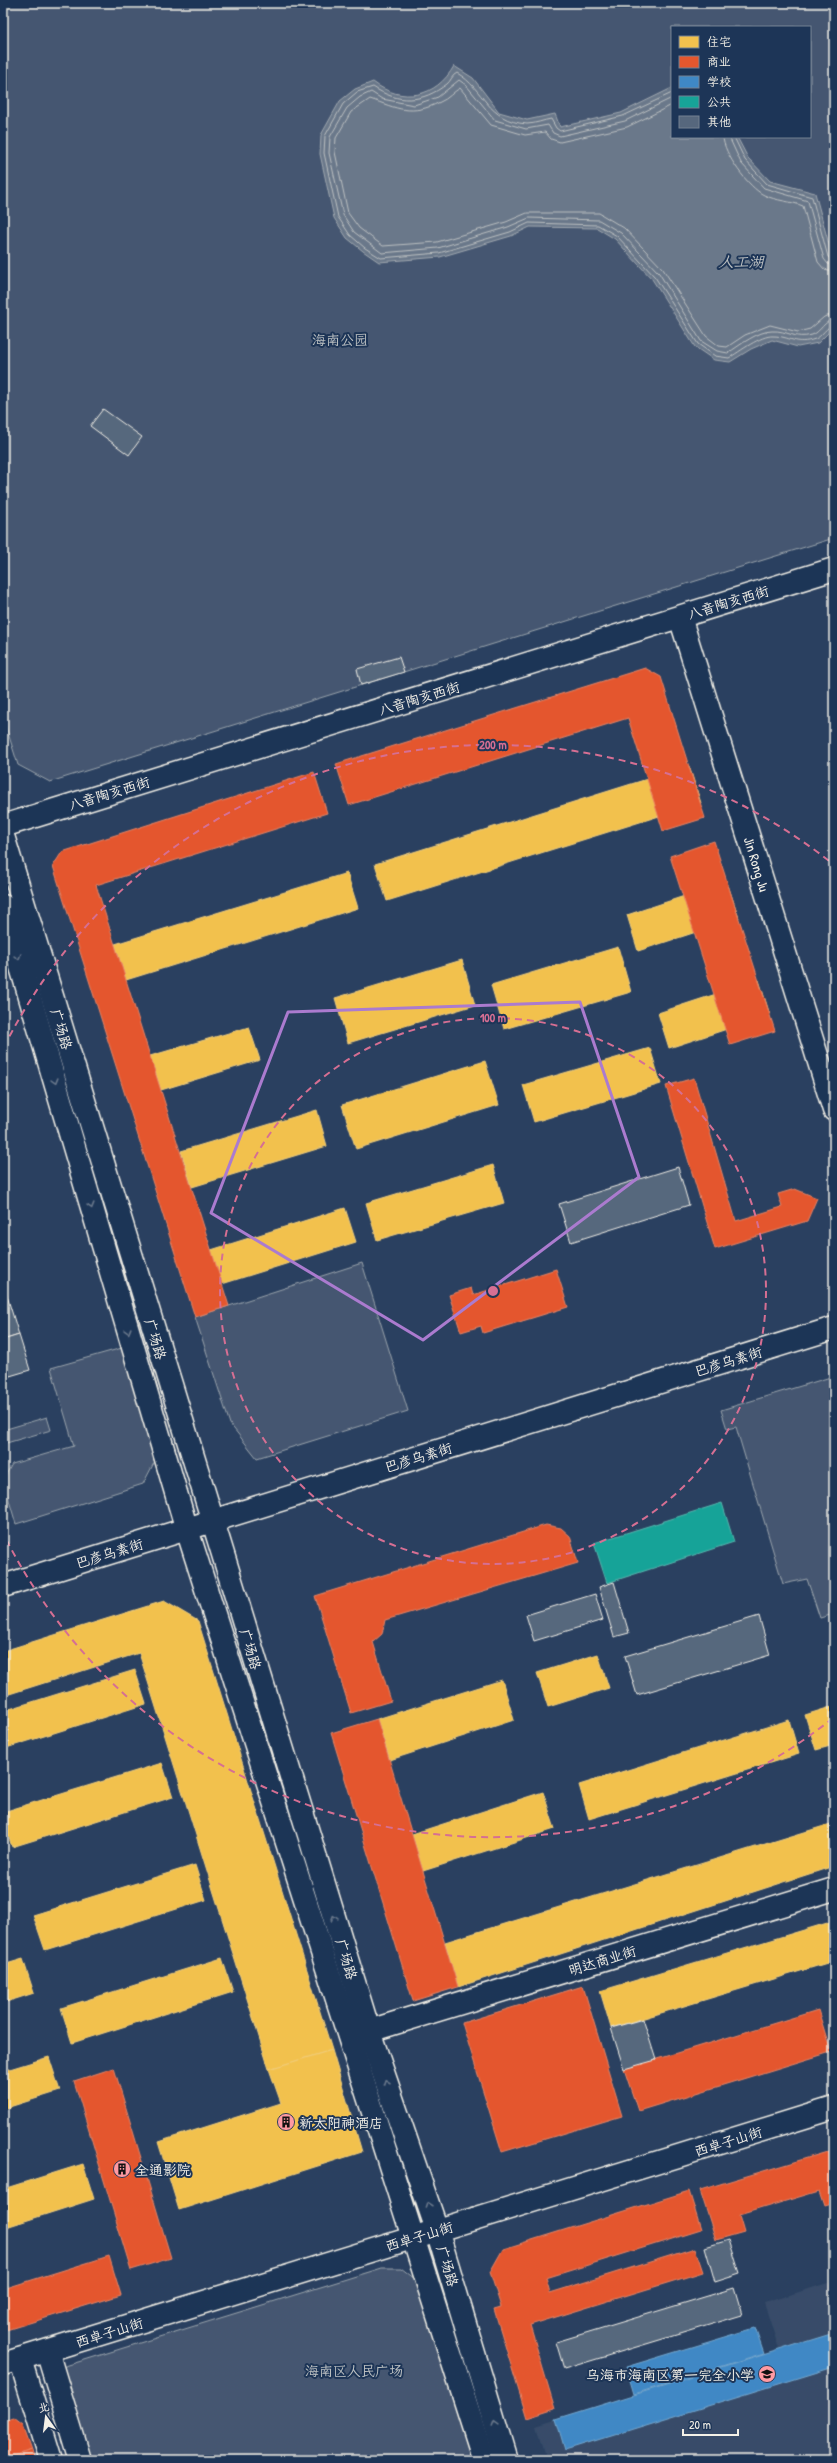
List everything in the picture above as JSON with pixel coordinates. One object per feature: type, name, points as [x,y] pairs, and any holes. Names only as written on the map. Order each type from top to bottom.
[{"type":"street","name":"八音陶亥西街","points":[[3,826],[834,569]]},
{"type":"street","name":"Jin Rong Ju","points":[[680,617],[834,1110]]},
{"type":"street","name":"广场路","points":[[3,836],[210,1517],[369,2031],[437,2230],[506,2460]]},
{"type":"street","name":"广场路","points":[[3,906],[185,1524],[484,2460]]},
{"type":"street","name":"巴彦乌素街","points":[[210,1517],[834,1318]]},
{"type":"street","name":"巴彦乌素街","points":[[3,1576],[210,1517],[834,1328]]},
{"type":"street","name":"巴彦乌素街","points":[[3,1586],[185,1524]]},
{"type":"street","name":"明达商业街","points":[[369,2031],[834,1889]]},
{"type":"street","name":"西卓子山街","points":[[11,2361],[834,2108]]},
{"type":"street","points":[[47,2351],[80,2460]]},
{"type":"street","points":[[11,2361],[51,2460]]},
{"type":"highlighted area","points":[[580,1002],[639,1177],[423,1340],[211,1213],[288,1012]]},
{"type":"shaded area","name":"乌海市海南区第一完全小学","points":[[834,2281],[834,2460],[547,2460],[537,2425],[779,2349],[764,2303]]},
{"type":"green space","name":"海南公园","points":[[3,3],[834,3],[834,538],[50,782],[18,765],[3,717]]},
{"type":"green space","points":[[362,1263],[408,1411],[257,1458],[230,1424],[195,1317]]},
{"type":"green space","points":[[122,1348],[155,1461],[143,1484],[16,1524],[3,1480],[12,1464],[74,1446],[51,1368]]},
{"type":"green space","points":[[834,1376],[834,1614],[820,1618],[807,1579],[783,1584],[736,1427],[727,1429],[721,1410]]},
{"type":"green space","points":[[47,1417],[51,1430],[3,1444],[3,1430]]},
{"type":"green space","name":"海南区人民广场","points":[[382,2268],[401,2268],[424,2286],[477,2460],[90,2460],[62,2367]]},
{"type":"water","name":"人工湖","points":[[454,66],[473,78],[499,112],[527,120],[555,114],[560,127],[621,113],[671,88],[671,138],[738,138],[748,158],[770,181],[815,193],[834,263],[834,327],[818,343],[798,347],[772,340],[751,349],[730,362],[714,360],[695,347],[652,279],[615,239],[597,228],[530,227],[511,236],[440,257],[379,262],[347,238],[334,218],[320,154],[321,135],[340,101],[355,89],[373,82],[384,89],[395,93],[407,95],[418,94],[428,91],[447,77]]},
{"type":"building: 住宅","points":[[689,766],[701,803],[387,901],[375,864]]},
{"type":"building: 住宅","points":[[347,873],[358,908],[126,980],[115,944]]},
{"type":"building: 住宅","points":[[727,882],[739,918],[638,951],[627,915]]},
{"type":"building: 住宅","points":[[618,947],[631,992],[504,1029],[491,985]]},
{"type":"building: 住宅","points":[[462,960],[475,1005],[348,1043],[335,998]]},
{"type":"building: 住宅","points":[[759,980],[770,1015],[669,1048],[658,1013]]},
{"type":"building: 住宅","points":[[249,1027],[260,1060],[161,1090],[150,1056]]},
{"type":"building: 住宅","points":[[650,1048],[661,1084],[534,1122],[523,1085]]},
{"type":"building: 住宅","points":[[485,1061],[499,1105],[356,1149],[342,1105]]},
{"type":"building: 住宅","points":[[317,1110],[327,1146],[192,1187],[181,1151]]},
{"type":"building: 住宅","points":[[493,1165],[504,1203],[377,1240],[366,1203]]},
{"type":"building: 住宅","points":[[345,1208],[356,1242],[222,1284],[211,1250]]},
{"type":"building: 住宅","points":[[164,1601],[198,1621],[332,2050],[269,2069],[139,1653],[3,1696],[3,1651]]},
{"type":"building: 住宅","points":[[598,1654],[609,1688],[548,1707],[537,1673]]},
{"type":"building: 住宅","points":[[135,1670],[146,1704],[3,1749],[3,1711]]},
{"type":"building: 住宅","points":[[502,1680],[514,1720],[390,1760],[377,1719]]},
{"type":"building: 住宅","points":[[834,1706],[834,1745],[816,1750],[805,1715]]},
{"type":"building: 住宅","points":[[789,1720],[799,1754],[589,1819],[579,1785]]},
{"type":"building: 住宅","points":[[162,1763],[173,1797],[12,1847],[3,1820],[3,1812]]},
{"type":"building: 住宅","points":[[543,1792],[555,1829],[423,1871],[412,1834]]},
{"type":"building: 住宅","points":[[834,1823],[834,1866],[458,1987],[445,1942]]},
{"type":"building: 住宅","points":[[195,1865],[206,1900],[45,1950],[33,1915]]},
{"type":"building: 住宅","points":[[834,1921],[834,1961],[611,2028],[600,1991]]},
{"type":"building: 住宅","points":[[222,1958],[233,1992],[72,2043],[61,2008]]},
{"type":"building: 住宅","points":[[23,1959],[34,1993],[3,2003],[3,1965]]},
{"type":"building: 住宅","name":"新太阳神酒店","points":[[332,2050],[362,2152],[179,2210],[158,2142],[281,2103],[269,2069]]},
{"type":"building: 住宅","points":[[49,2057],[60,2091],[3,2109],[3,2071]]},
{"type":"building: 住宅","points":[[83,2164],[94,2199],[3,2228],[3,2189]]},
{"type":"building: 商业","points":[[645,668],[661,677],[705,818],[663,831],[628,718],[349,805],[336,764]]},
{"type":"building: 商业","points":[[314,772],[327,813],[96,885],[229,1306],[195,1317],[53,866],[62,852]]},
{"type":"building: 商业","points":[[714,841],[775,1031],[730,1045],[670,856]]},
{"type":"building: 商业","points":[[694,1078],[736,1221],[782,1207],[778,1194],[795,1189],[817,1198],[807,1221],[715,1249],[666,1086]]},
{"type":"building: 商业","points":[[556,1269],[568,1307],[483,1333],[481,1326],[461,1332],[449,1295],[471,1288],[473,1295]]},
{"type":"building: 商业","points":[[546,1525],[561,1528],[570,1536],[578,1563],[385,1620],[382,1634],[373,1642],[391,1701],[351,1713],[315,1596]]},
{"type":"building: 商业","points":[[377,1719],[458,1987],[413,2001],[331,1733]]},
{"type":"building: 商业","points":[[583,1986],[622,2116],[502,2152],[462,2023]]},
{"type":"building: 商业","points":[[818,2010],[831,2052],[638,2111],[624,2069]]},
{"type":"building: 商业","name":"全通影院","points":[[114,2068],[171,2258],[131,2270],[74,2081]]},
{"type":"building: 商业","points":[[834,2150],[834,2203],[824,2206],[819,2191],[739,2215],[744,2232],[716,2240],[700,2190]]},
{"type":"building: 商业","points":[[689,2191],[701,2230],[546,2278],[550,2293],[695,2248],[703,2272],[530,2325],[555,2409],[527,2418],[494,2309],[501,2307],[490,2272],[503,2249]]},
{"type":"building: 商业","points":[[109,2256],[121,2295],[3,2331],[3,2289]]},
{"type":"building: 商业","points":[[14,2418],[23,2425],[32,2450],[3,2459],[3,2421]]},
{"type":"building: 商业","points":[[32,2450],[35,2460],[3,2460],[3,2459]]},
{"type":"building: 学校","points":[[755,2328],[764,2354],[634,2394],[626,2367]]},
{"type":"building: 学校","points":[[834,2333],[834,2367],[565,2450],[556,2419]]},
{"type":"building: 公共","points":[[722,1503],[734,1542],[607,1583],[594,1543]]},
{"type":"building: 其他","points":[[103,409],[142,437],[129,455],[90,426]]},
{"type":"building: 其他","points":[[399,657],[404,672],[361,685],[357,669]]},
{"type":"building: 其他","points":[[678,1167],[689,1205],[571,1242],[559,1204]]},
{"type":"building: 其他","points":[[3,1283],[19,1335],[3,1340]]},
{"type":"building: 其他","points":[[19,1335],[30,1370],[3,1378],[3,1340]]},
{"type":"building: 其他","points":[[614,1582],[629,1633],[614,1637],[599,1587]]},
{"type":"building: 其他","points":[[595,1594],[603,1620],[534,1641],[526,1615]]},
{"type":"building: 其他","points":[[759,1616],[770,1655],[637,1695],[625,1656]]},
{"type":"building: 其他","points":[[643,2019],[656,2060],[624,2069],[611,2028]]},
{"type":"building: 其他","points":[[729,2240],[740,2274],[715,2282],[705,2247]]},
{"type":"building: 其他","points":[[734,2288],[742,2315],[564,2369],[556,2342]]},
{"type":"place","name":"新太阳神酒店","points":[[286,2122]]},
{"type":"place","name":"全通影院","points":[[122,2169]]},
{"type":"place","name":"乌海市海南区第一完全小学","points":[[767,2374]]}]
